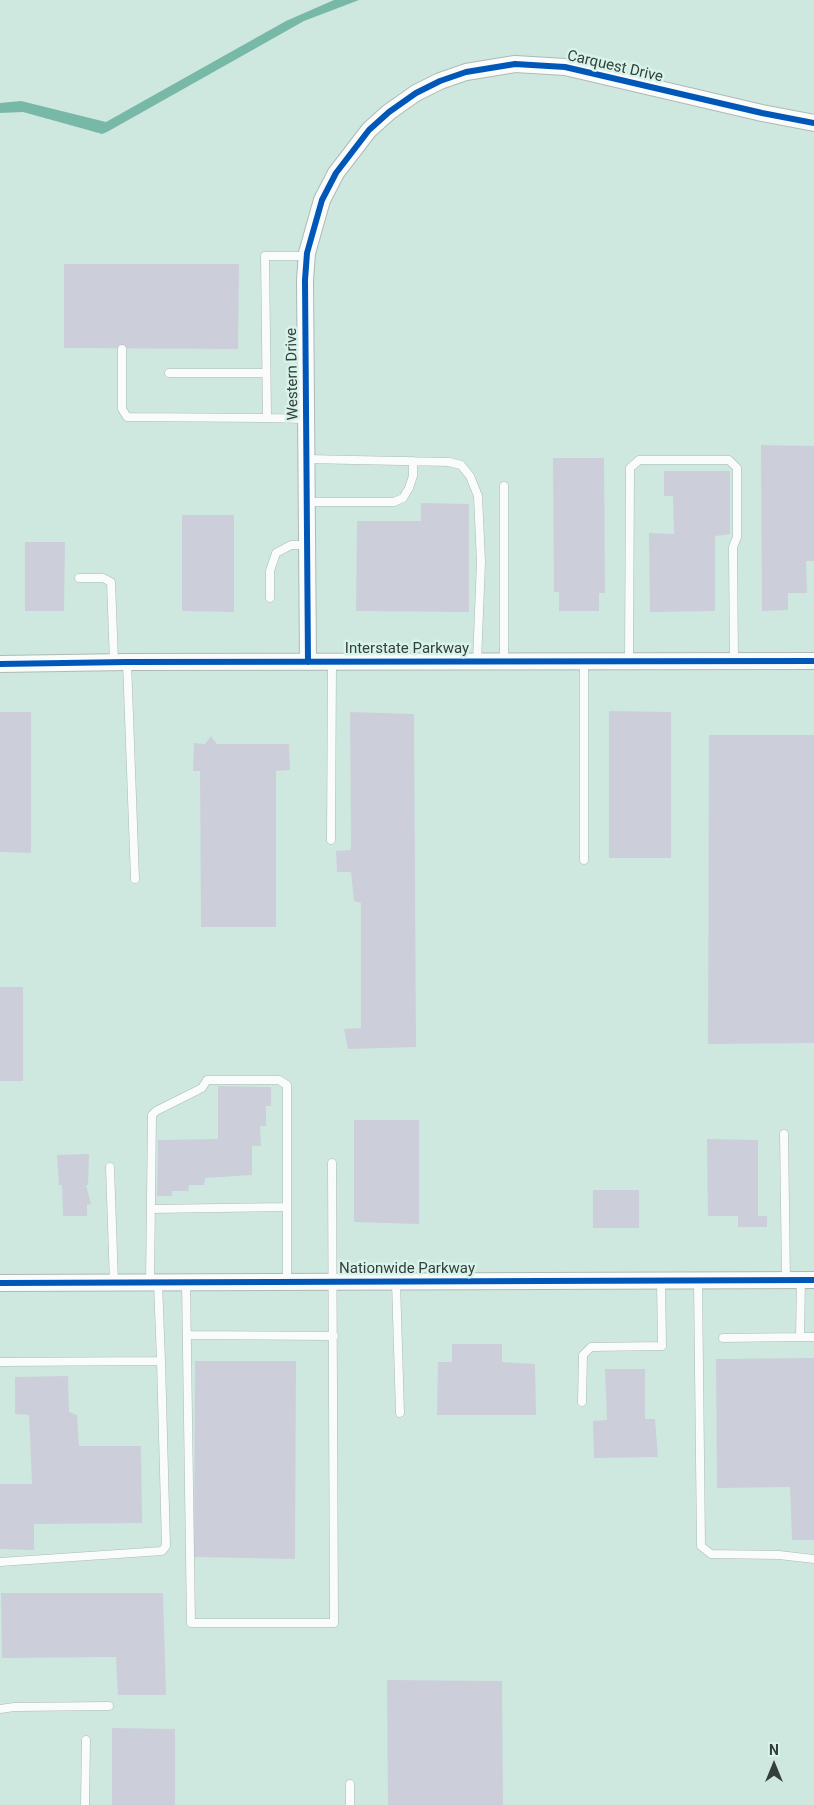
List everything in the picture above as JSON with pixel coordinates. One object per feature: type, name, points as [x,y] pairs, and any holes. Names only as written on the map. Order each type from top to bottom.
[{"type":"street","name":"Carquest Drive","points":[[389,112],[416,93],[466,72],[492,66],[538,64],[565,67],[762,113],[814,123]]},
{"type":"street","name":"Western Drive","points":[[308,662],[305,280],[307,256],[316,218],[336,173],[353,147],[389,112]]},
{"type":"street","name":"Interstate Parkway","points":[[0,664],[121,662],[814,662]]},
{"type":"street","name":"Nationwide Parkway","points":[[0,1283],[800,1280]]},
{"type":"lane","points":[[267,418],[265,256],[307,256]]},
{"type":"lane","points":[[122,349],[122,409],[127,417],[306,419]]},
{"type":"lane","points":[[169,373],[266,373]]},
{"type":"lane","points":[[306,459],[449,462],[461,465],[470,476],[478,496],[480,562],[477,662]]},
{"type":"lane","points":[[629,662],[630,468],[639,460],[729,460],[737,468],[737,537],[733,547],[734,662]]},
{"type":"lane","points":[[307,502],[398,500],[403,498],[409,488],[413,476],[413,461]]},
{"type":"lane","points":[[504,486],[504,662]]},
{"type":"lane","points":[[270,598],[270,571],[276,553],[291,545],[307,545]]},
{"type":"lane","points":[[79,578],[103,578],[112,582],[121,662],[135,878]]},
{"type":"lane","points":[[331,840],[332,662]]},
{"type":"lane","points":[[584,662],[584,860]]},
{"type":"lane","points":[[0,1562],[162,1551],[166,1546],[161,1360],[154,1283],[151,1209],[152,1115],[156,1110],[202,1088],[207,1080],[279,1080],[287,1085],[287,1282]]},
{"type":"lane","points":[[784,1134],[800,1280],[800,1337]]},
{"type":"lane","points":[[186,1282],[191,1623],[334,1623],[332,1163]]},
{"type":"lane","points":[[110,1167],[114,1283]]},
{"type":"lane","points":[[151,1209],[287,1207]]},
{"type":"lane","points":[[582,1402],[583,1356],[591,1347],[662,1346],[661,1281]]},
{"type":"lane","points":[[698,1281],[701,1546],[711,1554],[779,1555],[814,1559]]},
{"type":"lane","points":[[396,1282],[400,1413]]},
{"type":"lane","points":[[188,1335],[334,1336]]},
{"type":"lane","points":[[723,1338],[814,1337]]},
{"type":"lane","points":[[0,1362],[161,1360]]},
{"type":"lane","points":[[0,1709],[14,1707],[109,1706]]},
{"type":"lane","points":[[85,1805],[86,1740]]},
{"type":"lane","points":[[350,1784],[350,1805]]},
{"type":"shaded area","points":[[0,0],[814,0],[814,1805],[0,1805]]},
{"type":"shaded area","points":[[334,0],[359,0],[304,21],[102,134],[23,112],[0,113],[0,103],[21,101],[106,122],[286,21]]},
{"type":"building","points":[[64,264],[239,264],[238,349],[64,348]]},
{"type":"building","points":[[761,445],[814,446],[814,561],[806,561],[807,593],[788,593],[788,610],[762,611]]},
{"type":"building","points":[[553,458],[604,458],[605,593],[599,593],[599,611],[559,611],[559,592],[554,592]]},
{"type":"building","points":[[664,471],[730,471],[730,534],[715,536],[715,611],[650,612],[649,533],[674,534],[673,496],[664,496]]},
{"type":"building","points":[[421,503],[469,504],[469,612],[356,611],[357,521],[421,521]]},
{"type":"building","points":[[182,515],[234,515],[234,612],[182,611]]},
{"type":"building","points":[[25,542],[65,542],[64,611],[25,611]]},
{"type":"building","points":[[609,711],[671,712],[671,858],[609,858]]},
{"type":"building","points":[[0,712],[31,712],[31,853],[0,852]]},
{"type":"building","points":[[350,712],[414,714],[416,1047],[348,1049],[344,1029],[361,1028],[361,903],[354,901],[351,872],[337,872],[336,851],[351,850]]},
{"type":"building","points":[[709,735],[814,735],[814,1043],[708,1044]]},
{"type":"building","points":[[211,736],[217,744],[289,744],[290,770],[276,771],[276,927],[201,927],[200,771],[193,771],[194,743],[205,744]]},
{"type":"building","points":[[0,987],[23,987],[23,1081],[0,1081]]},
{"type":"building","points":[[218,1086],[271,1087],[271,1106],[266,1106],[266,1126],[260,1126],[261,1146],[252,1146],[252,1175],[205,1178],[204,1185],[189,1185],[188,1191],[172,1191],[172,1196],[157,1196],[158,1140],[218,1139]]},
{"type":"building","points":[[354,1120],[419,1120],[419,1224],[354,1222]]},
{"type":"building","points":[[707,1139],[758,1140],[758,1216],[767,1216],[767,1227],[738,1227],[738,1216],[708,1216]]},
{"type":"building","points":[[89,1154],[88,1185],[86,1185],[91,1204],[87,1205],[87,1216],[63,1216],[62,1185],[59,1185],[57,1155]]},
{"type":"building","points":[[593,1190],[639,1190],[639,1228],[593,1228]]},
{"type":"building","points":[[452,1344],[502,1344],[502,1362],[535,1364],[536,1415],[437,1415],[438,1362],[452,1362]]},
{"type":"building","points":[[814,1358],[814,1540],[792,1540],[790,1487],[717,1488],[716,1359]]},
{"type":"building","points":[[195,1361],[296,1361],[295,1559],[194,1557]]},
{"type":"building","points":[[605,1369],[645,1369],[645,1419],[655,1419],[658,1457],[594,1458],[593,1421],[607,1420]]},
{"type":"building","points":[[68,1376],[69,1412],[77,1415],[79,1446],[141,1446],[142,1523],[34,1524],[34,1550],[0,1549],[0,1484],[32,1484],[29,1415],[15,1414],[15,1377]]},
{"type":"building","points":[[1,1593],[163,1593],[166,1695],[118,1695],[116,1657],[2,1658]]},
{"type":"building","points":[[387,1680],[502,1681],[503,1805],[388,1805]]},
{"type":"building","points":[[112,1728],[175,1729],[175,1805],[112,1805]]},
{"type":"cycle path","points":[[308,662],[305,280],[307,253],[322,200],[336,173],[369,130],[389,112],[416,93],[440,81],[466,72],[515,64],[565,67],[762,113],[814,123]]},
{"type":"cycle path","points":[[0,664],[127,662],[814,661]]},
{"type":"cycle path","points":[[0,1283],[814,1280]]}]
